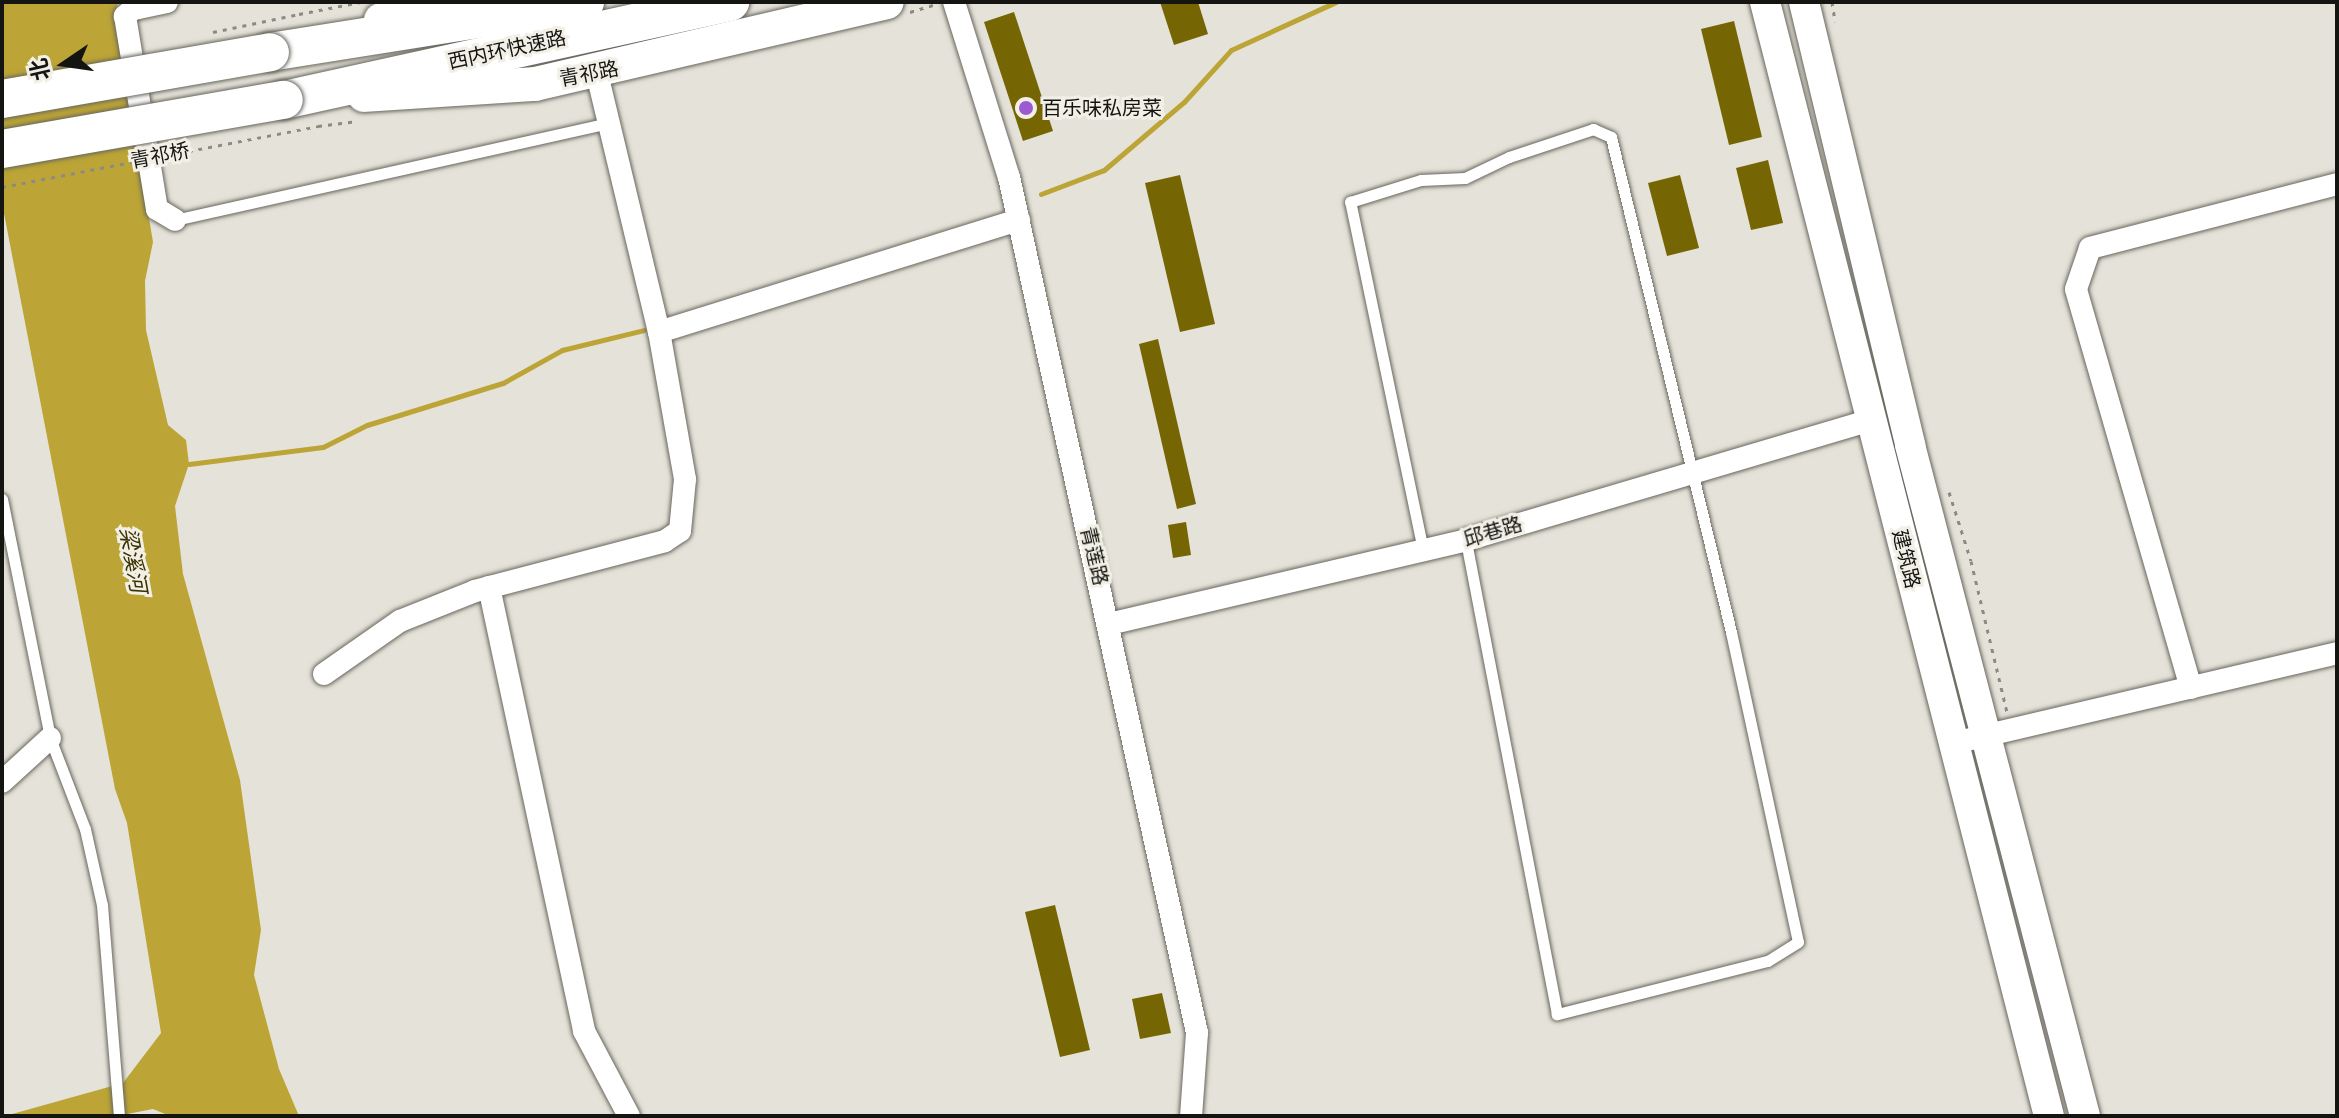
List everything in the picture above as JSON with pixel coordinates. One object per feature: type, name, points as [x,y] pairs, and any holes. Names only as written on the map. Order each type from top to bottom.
[{"type":"highway","name":"西内环快速路","points":[[270,52],[585,2]]},
{"type":"highway","name":"西内环快速路","points":[[284,100],[730,2]]},
{"type":"highway","points":[[2,99],[270,52]]},
{"type":"highway","name":"青祁桥","points":[[2,149],[284,100]]},
{"type":"main road","points":[[270,52],[446,2]]},
{"type":"main road","name":"青祁路","points":[[284,100],[535,84],[597,73],[887,2]]},
{"type":"main road","name":"建筑路","points":[[1765,2],[2049,1116]]},
{"type":"main road","name":"建筑路","points":[[1804,2],[1985,736],[2085,1116]]},
{"type":"street","points":[[167,2],[133,9],[125,16],[157,209],[175,220]]},
{"type":"street","name":"青莲路","points":[[954,2],[1009,177],[1197,1033],[1191,1116]]},
{"type":"street","points":[[324,674],[400,621],[489,587],[665,541],[680,531],[685,479],[659,332],[597,73]]},
{"type":"street","points":[[2191,688],[2076,289],[2090,248],[2337,184]]},
{"type":"street","points":[[659,332],[1019,220]]},
{"type":"street","name":"邱巷路","points":[[1109,624],[1466,540],[1871,420]]},
{"type":"street","points":[[489,587],[584,1031],[629,1116]]},
{"type":"street","points":[[1954,743],[2337,653]]},
{"type":"street","points":[[2,782],[50,738]]},
{"type":"lane","points":[[175,220],[608,123]]},
{"type":"lane","points":[[1423,550],[1350,202],[1421,180],[1465,178],[1509,157],[1593,129],[1611,137],[1692,475],[1798,942],[1767,961],[1557,1014],[1466,540]]},
{"type":"lane","points":[[2,499],[50,738],[85,829],[102,905],[114,1003],[112,1068],[119,1116]]},
{"type":"path","points":[[299,14],[361,2]]},
{"type":"path","name":"青祁桥","points":[[2,187],[318,126]]},
{"type":"water","name":"梁溪河","points":[[2,2],[118,2],[115,15],[153,242],[145,281],[146,330],[168,425],[186,440],[189,464],[175,506],[183,574],[240,780],[261,930],[254,975],[279,1069],[299,1116],[170,1116],[153,1109],[117,1116],[5,1116],[123,1083],[161,1033],[127,823],[115,789],[2,203]]},
{"type":"building","points":[[1160,2],[1198,2],[1208,34],[1174,45]]},
{"type":"building","points":[[1014,12],[1053,131],[1023,141],[984,22]]},
{"type":"building","points":[[1734,21],[1762,137],[1729,145],[1701,29]]},
{"type":"building","points":[[1768,160],[1783,223],[1751,230],[1736,168]]},
{"type":"building","points":[[1180,175],[1215,324],[1180,332],[1145,183]]},
{"type":"building","points":[[1680,175],[1699,248],[1667,256],[1648,183]]},
{"type":"building","points":[[1158,339],[1196,504],[1177,509],[1139,344]]},
{"type":"building","points":[[1186,522],[1191,555],[1173,558],[1168,525]]},
{"type":"building","points":[[1055,905],[1090,1050],[1060,1057],[1025,912]]},
{"type":"building","points":[[1162,993],[1171,1033],[1140,1039],[1132,999]]},
{"type":"waterway","points":[[1041,194],[1104,170],[1184,102],[1231,50],[1336,2]]},
{"type":"waterway","points":[[189,464],[323,447],[367,425],[503,383],[562,350],[644,330]]},
{"type":"place","name":"百乐味私房菜","points":[[1026,108]]}]
